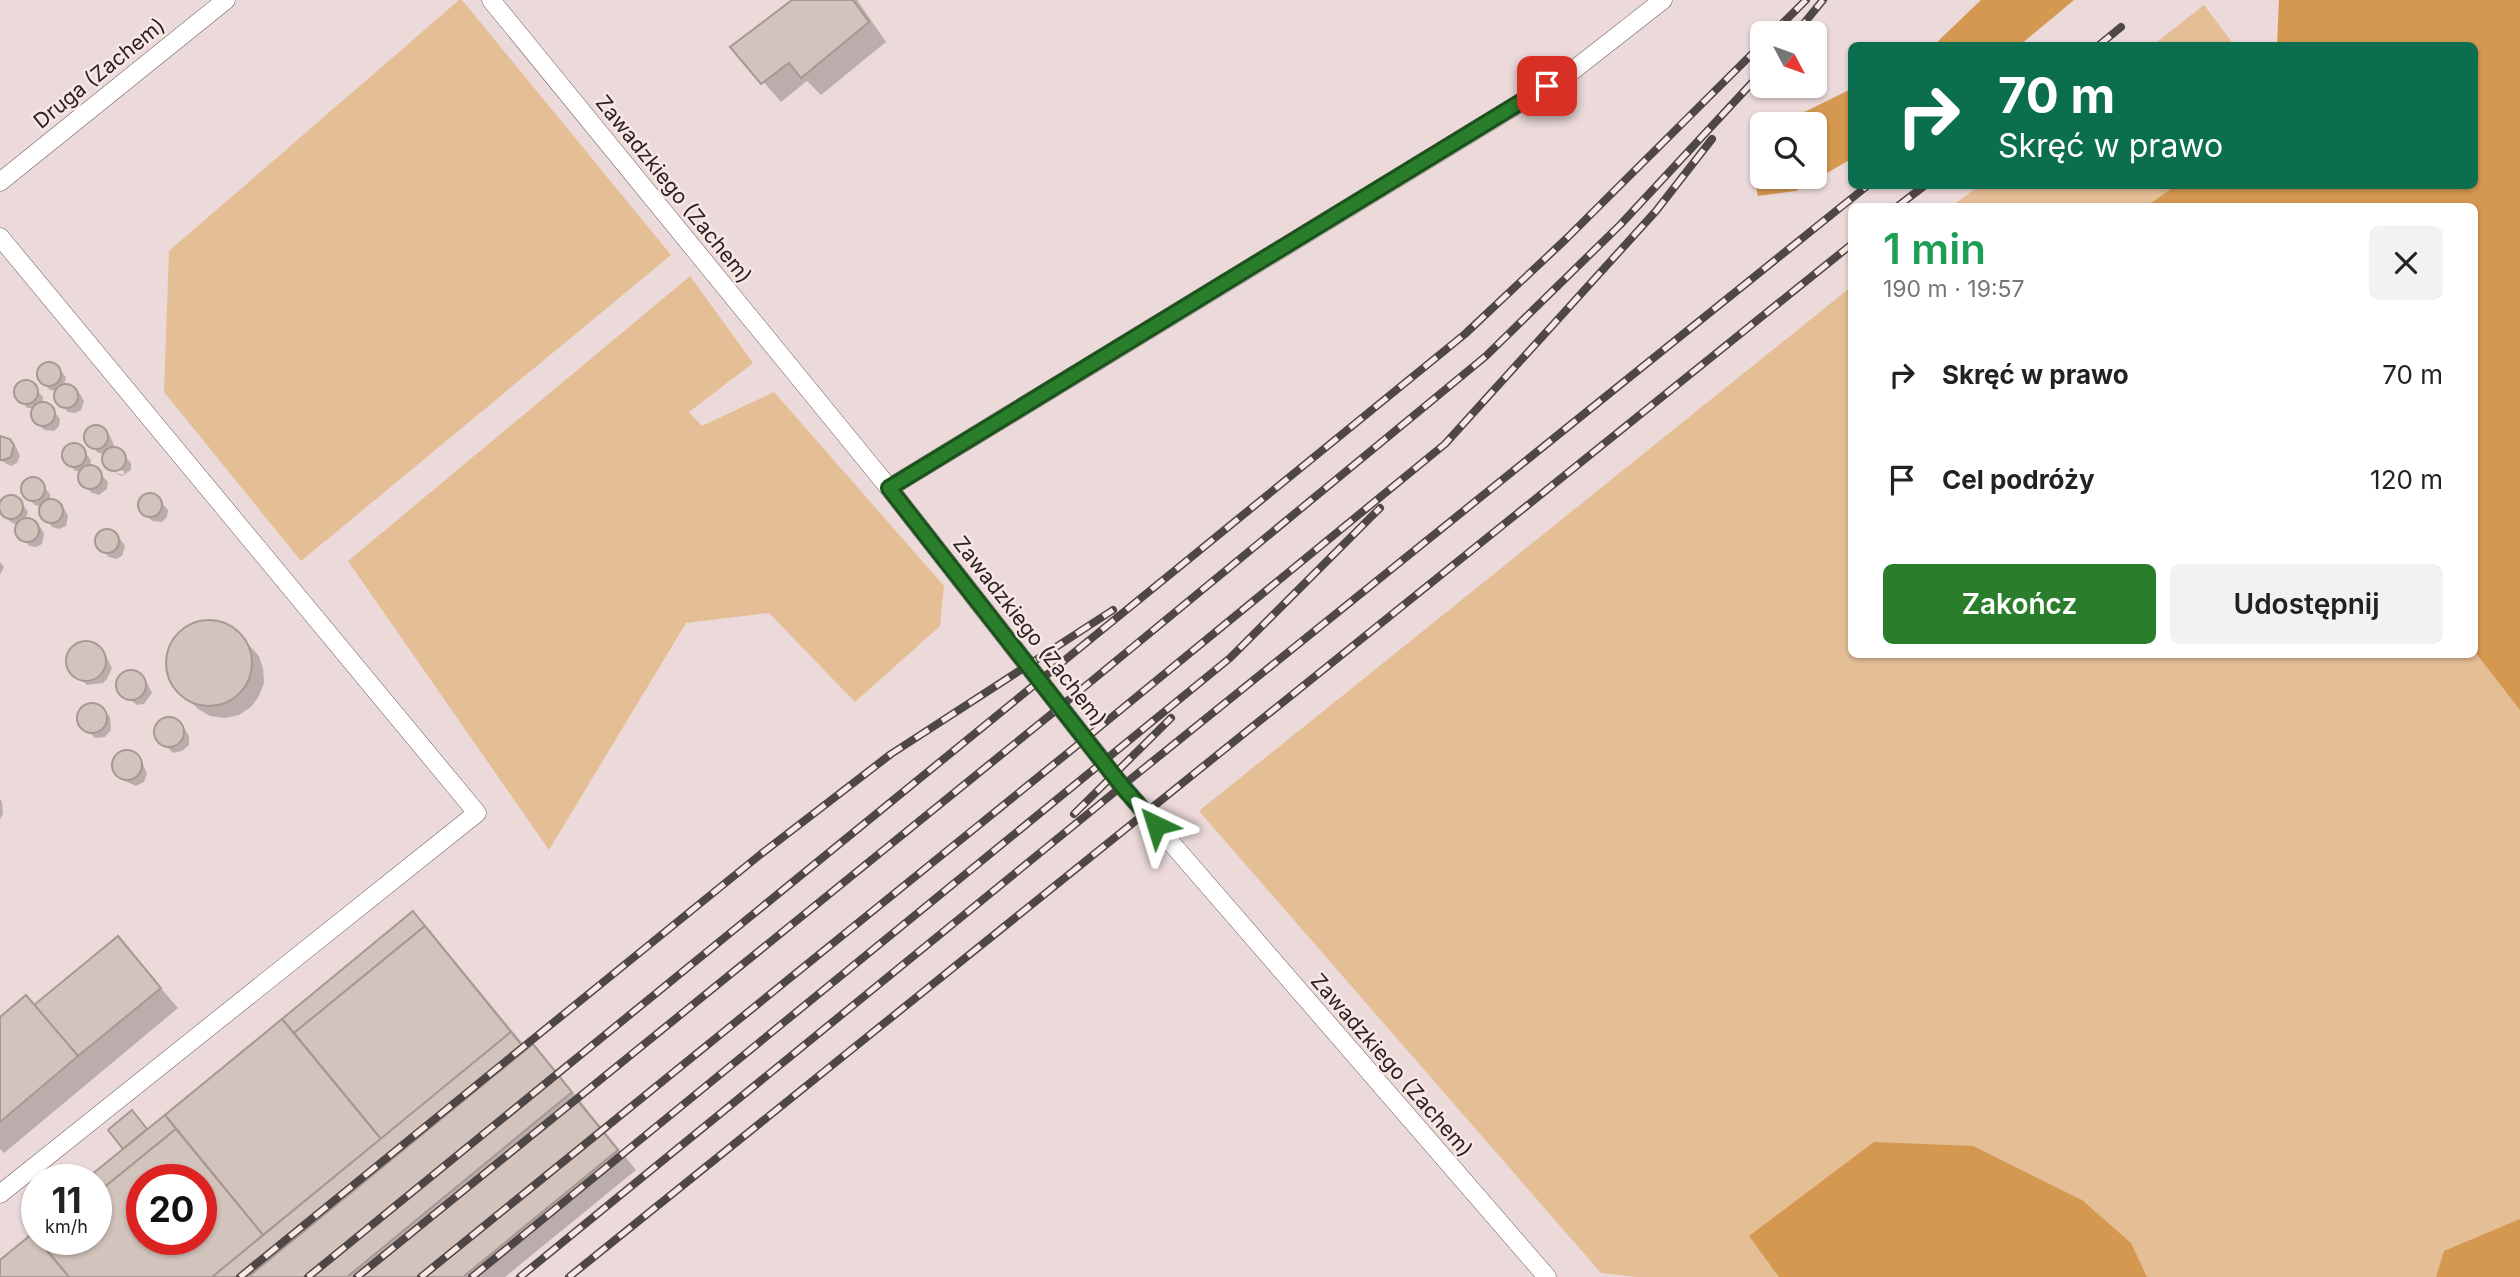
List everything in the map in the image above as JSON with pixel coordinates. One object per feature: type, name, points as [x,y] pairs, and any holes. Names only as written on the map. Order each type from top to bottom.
[{"type":"lane","name":"Druga (Zachem)","points":[[0,182],[226,0]]},
{"type":"lane","name":"Zawadzkiego (Zachem)","points":[[491,0],[889,488],[1122,786],[1547,1277]]},
{"type":"lane","points":[[889,488],[1571,72],[1663,0]]},
{"type":"lane","points":[[0,237],[477,813],[0,1194]]},
{"type":"shaded area","points":[[462,0],[671,255],[301,561],[164,392],[169,251]]},
{"type":"shaded area","points":[[1981,0],[2074,0],[2024,42],[1937,42]]},
{"type":"shaded area","points":[[2279,0],[2520,0],[2520,710],[2478,656],[2478,203],[2151,203],[2171,189],[2478,189],[2478,42],[2277,42]]},
{"type":"shaded area","points":[[2204,5],[2232,42],[2157,42]]},
{"type":"shaded area","points":[[1848,90],[1848,161],[1827,173],[1827,112],[1804,112]]},
{"type":"shaded area","points":[[1756,189],[1799,189],[1796,191],[1758,196]]},
{"type":"shaded area","points":[[1975,189],[2340,189],[2352,203],[1956,203]]},
{"type":"shaded area","points":[[690,276],[753,363],[689,412],[702,426],[774,392],[944,586],[940,626],[855,702],[769,613],[686,623],[549,850],[348,561]]},
{"type":"shaded area","points":[[1848,289],[1848,658],[2478,658],[2478,373],[2520,431],[2520,1277],[1637,1277],[1601,1273],[1199,811]]},
{"type":"shaded area","points":[[1874,1142],[1973,1146],[2082,1200],[2131,1243],[2147,1277],[1779,1277],[1749,1236]]},
{"type":"shaded area","points":[[2520,1219],[2520,1277],[2436,1277],[2444,1251]]},
{"type":"building","points":[[792,0],[853,0],[869,22],[801,78],[789,63],[761,84],[730,47]]},
{"type":"building","points":[[49,362],[58,365],[61,374],[58,383],[49,386],[40,383],[37,374],[40,365]]},
{"type":"building","points":[[26,380],[35,383],[38,392],[35,401],[26,404],[17,401],[14,392],[17,383]]},
{"type":"building","points":[[66,384],[75,387],[78,396],[75,405],[66,408],[57,405],[54,396],[57,387]]},
{"type":"building","points":[[43,402],[52,405],[55,414],[52,423],[43,426],[34,423],[31,414],[34,405]]},
{"type":"building","points":[[96,425],[105,428],[108,437],[105,446],[96,449],[87,446],[84,437],[87,428]]},
{"type":"building","points":[[0,436],[10,439],[14,445],[11,457],[4,460],[0,460]]},
{"type":"building","points":[[74,443],[83,446],[86,455],[83,464],[74,467],[65,464],[62,455],[65,446]]},
{"type":"building","points":[[114,447],[123,450],[126,459],[123,468],[114,471],[105,468],[102,459],[105,450]]},
{"type":"building","points":[[90,465],[99,468],[102,477],[99,486],[90,489],[81,486],[78,477],[81,468]]},
{"type":"building","points":[[33,477],[42,480],[45,489],[42,498],[33,501],[24,498],[21,489],[24,480]]},
{"type":"building","points":[[150,493],[159,496],[162,505],[159,514],[150,517],[141,514],[138,505],[141,496]]},
{"type":"building","points":[[11,495],[20,498],[23,507],[20,516],[11,519],[2,516],[-1,507],[2,498]]},
{"type":"building","points":[[51,499],[60,502],[63,511],[60,520],[51,523],[42,520],[39,511],[42,502]]},
{"type":"building","points":[[27,518],[36,521],[39,530],[36,539],[27,542],[18,539],[15,530],[18,521]]},
{"type":"building","points":[[107,529],[116,532],[119,541],[116,550],[107,553],[98,550],[95,541],[98,532]]},
{"type":"building","points":[[209,620],[225,624],[239,633],[248,647],[252,663],[248,679],[239,693],[225,702],[209,706],[193,702],[179,693],[170,679],[166,663],[170,647],[179,633],[193,624]]},
{"type":"building","points":[[86,641],[100,647],[106,661],[100,675],[86,681],[72,675],[66,661],[72,647]]},
{"type":"building","points":[[131,670],[142,674],[146,685],[142,696],[131,700],[120,696],[116,685],[120,674]]},
{"type":"building","points":[[92,703],[103,707],[107,718],[103,729],[92,733],[81,729],[77,718],[81,707]]},
{"type":"building","points":[[169,717],[180,721],[184,732],[180,743],[169,747],[158,743],[154,732],[158,721]]},
{"type":"building","points":[[127,750],[138,754],[142,765],[138,776],[127,780],[116,776],[112,765],[116,754]]},
{"type":"building","points":[[413,911],[425,926],[294,1033],[282,1019]]},
{"type":"building","points":[[425,926],[511,1032],[381,1139],[294,1033]]},
{"type":"building","points":[[118,936],[161,988],[78,1056],[34,1005]]},
{"type":"building","points":[[26,995],[78,1056],[0,1122],[0,1017]]},
{"type":"building","points":[[282,1019],[381,1139],[263,1235],[217,1179],[217,1164],[205,1164],[165,1115]]},
{"type":"building","points":[[511,1032],[526,1050],[248,1277],[212,1277]]},
{"type":"building","points":[[533,1044],[572,1092],[347,1277],[248,1277]]},
{"type":"building","points":[[578,1101],[618,1150],[463,1277],[362,1277]]},
{"type":"building","points":[[132,1110],[147,1129],[123,1149],[108,1130]]},
{"type":"building","points":[[165,1115],[176,1129],[133,1164],[126,1164],[126,1170],[112,1181],[112,1164],[105,1164]]},
{"type":"building","points":[[176,1129],[205,1164],[133,1164]]},
{"type":"building","points":[[126,1170],[126,1255],[217,1255],[217,1179],[263,1235],[212,1277],[69,1277],[51,1255],[112,1255],[112,1181]]},
{"type":"building","points":[[21,1243],[21,1255],[50,1255],[69,1277],[0,1277],[0,1260]]},
{"type":"railway","points":[[1785,21],[1806,0]]},
{"type":"railway","points":[[1806,21],[1823,0]]},
{"type":"railway","points":[[2103,42],[2121,27]]},
{"type":"railway","points":[[308,1277],[1465,334],[1566,239],[1750,56]]},
{"type":"railway","points":[[357,1277],[1060,707],[1486,356],[1621,224],[1750,85]]},
{"type":"railway","points":[[421,1277],[1445,444],[1656,211],[1712,139]]},
{"type":"railway","points":[[520,1277],[1122,786],[1863,189]]},
{"type":"railway","points":[[1902,203],[1920,189]]},
{"type":"railway","points":[[569,1277],[1848,247]]},
{"type":"railway","points":[[472,1277],[1230,658],[1380,508]]},
{"type":"railway","points":[[240,1277],[761,854],[891,754],[1113,610]]},
{"type":"railway","points":[[1074,814],[1171,718]]},
{"type":"route","points":[[1156,825],[1103,763],[889,488],[1547,86]]}]
